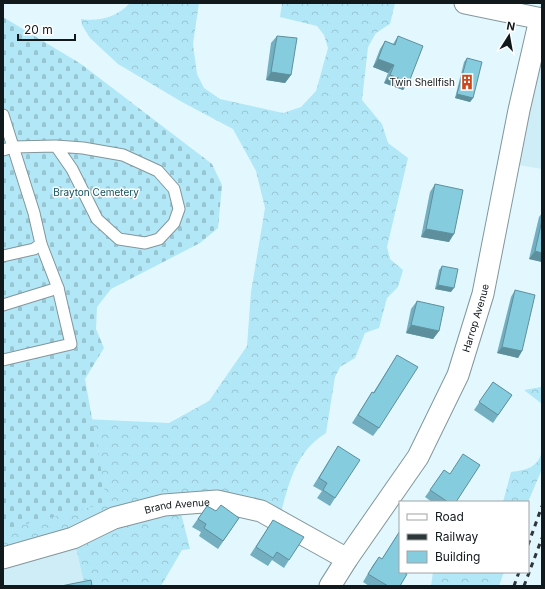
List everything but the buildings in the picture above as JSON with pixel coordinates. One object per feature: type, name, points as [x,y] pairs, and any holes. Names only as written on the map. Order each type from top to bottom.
[{"type":"street","points":[[465,3],[541,19]]},
{"type":"street","name":"Harrop Avenue","points":[[330,586],[347,558],[418,457],[458,375],[483,294],[519,110],[541,19]]},
{"type":"street","name":"Brand Avenue","points":[[3,558],[73,538],[114,518],[164,505],[217,501],[261,511],[347,558]]},
{"type":"lane","points":[[3,115],[8,149],[34,213],[41,244],[58,288],[71,344],[3,360]]},
{"type":"lane","points":[[8,149],[56,146],[83,148],[123,155],[158,171],[174,189],[179,209],[174,223],[159,239],[145,243],[119,239],[97,219],[72,169],[56,146]]},
{"type":"lane","points":[[3,256],[34,249],[41,244]]},
{"type":"lane","points":[[3,305],[58,288]]},
{"type":"shaded area","points":[[540,3],[542,3],[542,169],[512,164]]},
{"type":"shaded area","points":[[74,538],[88,586],[3,586],[3,555]]},
{"type":"green space","points":[[130,3],[199,3],[193,44],[197,74],[204,88],[220,99],[283,113],[301,107],[316,91],[328,48],[324,35],[317,26],[280,17],[282,3],[395,3],[390,24],[376,33],[368,47],[362,100],[382,124],[388,143],[408,158],[387,247],[390,259],[403,270],[398,287],[387,298],[379,328],[365,333],[355,358],[340,367],[335,377],[326,433],[307,449],[300,459],[290,481],[280,516],[179,505],[190,549],[182,550],[161,586],[88,586],[84,582],[74,538],[3,555],[3,495],[84,419],[169,423],[209,401],[247,346],[251,292],[265,208],[256,171],[233,129],[182,102],[118,64],[90,38],[82,25],[81,19],[94,20],[114,15]]},
{"type":"green space","name":"Brayton Cemetery","points":[[3,17],[81,64],[212,164],[222,185],[218,228],[200,243],[111,289],[97,307],[96,329],[104,348],[85,379],[107,503],[3,530]]},
{"type":"green space","points":[[542,386],[542,404],[524,390],[541,387]]},
{"type":"green space","points":[[542,451],[542,469],[528,501],[503,501],[511,472],[531,467],[540,457]]},
{"type":"green space","points":[[433,573],[504,573],[499,586],[431,586]]},
{"type":"railway","points":[[529,542],[542,506]]},
{"type":"railway","points":[[529,573],[542,538]]},
{"type":"railway","points":[[514,586],[519,573]]},
{"type":"railway","points":[[524,586],[529,573]]},
{"type":"place","name":"Twin Shellfish","points":[[467,82]]}]
